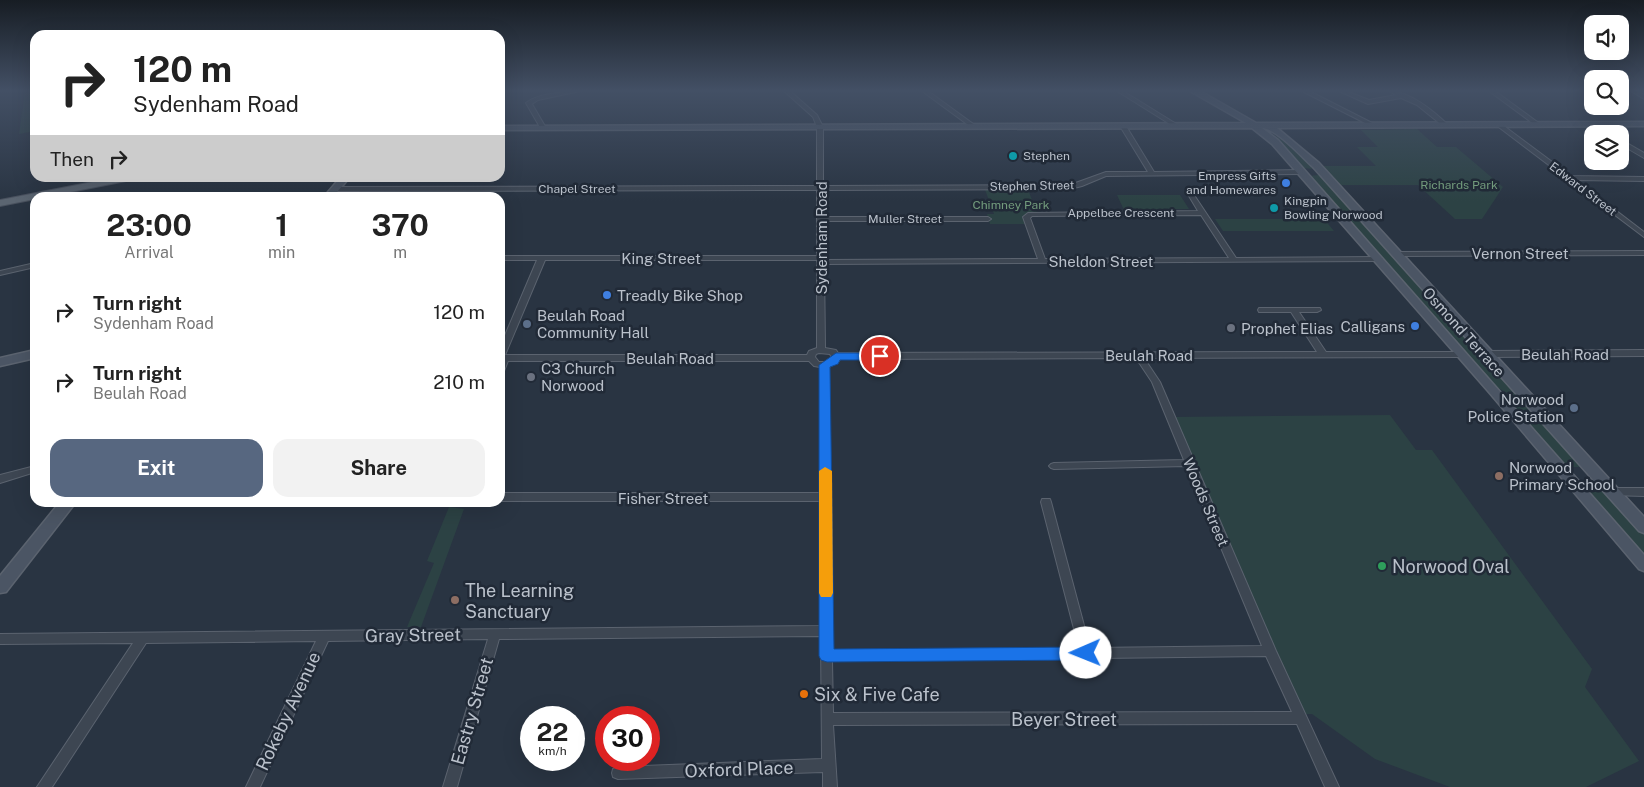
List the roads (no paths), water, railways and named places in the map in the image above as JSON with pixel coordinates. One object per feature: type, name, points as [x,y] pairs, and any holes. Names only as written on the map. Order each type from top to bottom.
[{"type":"main road","points":[[505,128],[619,128]]},
{"type":"main road","name":"Osmond Terrace","points":[[1257,128],[1275,142],[1462,354],[1644,565]]},
{"type":"main road","name":"Osmond Terrace","points":[[1271,128],[1288,140],[1322,172],[1644,527]]},
{"type":"main road","points":[[1288,140],[1290,134],[1305,128]]},
{"type":"main road","points":[[1301,172],[1322,172]]},
{"type":"main road","points":[[55,192],[106,182]]},
{"type":"main road","points":[[322,192],[331,182]]},
{"type":"main road","points":[[332,192],[340,182]]},
{"type":"main road","points":[[330,192],[334,189]]},
{"type":"main road","points":[[0,203],[30,197]]},
{"type":"main road","points":[[0,362],[30,355]]},
{"type":"main road","points":[[0,586],[65,507]]},
{"type":"street","name":"Sydenham Road","points":[[820,128],[821,349]]},
{"type":"street","points":[[1124,128],[1152,173]]},
{"type":"street","name":"Edward Street","points":[[1503,128],[1644,235]]},
{"type":"street","points":[[1629,147],[1644,156]]},
{"type":"street","name":"Stephen Street","points":[[821,188],[1075,187],[1102,174],[1301,172]]},
{"type":"street","points":[[1568,178],[1644,179]]},
{"type":"street","name":"Chapel Street","points":[[334,189],[821,188]]},
{"type":"street","name":"Appelbee Crescent","points":[[1192,196],[1234,260]]},
{"type":"street","name":"Appelbee Crescent","points":[[1042,261],[1026,217],[1030,214],[1203,213]]},
{"type":"street","name":"Muller Street","points":[[821,219],[988,219]]},
{"type":"street","name":"Vernon Street","points":[[1396,254],[1644,253]]},
{"type":"street","name":"King Street","points":[[505,258],[822,260]]},
{"type":"street","points":[[505,350],[542,258]]},
{"type":"street","name":"Sheldon Street","points":[[822,260],[1379,260]]},
{"type":"street","points":[[0,273],[30,267]]},
{"type":"street","points":[[1262,310],[1317,310]]},
{"type":"street","points":[[1294,310],[1323,354]]},
{"type":"street","points":[[821,349],[833,352],[836,356],[834,361],[824,365],[817,364],[810,358],[814,352],[821,349]]},
{"type":"street","name":"Beulah Road","points":[[1486,354],[1644,353]]},
{"type":"street","name":"Beulah Road","points":[[836,356],[1462,354]]},
{"type":"street","name":"Woods Street","points":[[1138,355],[1156,382],[1270,652],[1332,787]]},
{"type":"street","name":"Beulah Road","points":[[505,358],[810,358]]},
{"type":"street","points":[[824,365],[827,719],[830,787]]},
{"type":"street","points":[[1054,466],[1189,463]]},
{"type":"street","points":[[0,479],[30,470]]},
{"type":"street","points":[[1612,492],[1644,492]]},
{"type":"street","name":"Fisher Street","points":[[505,497],[826,497]]},
{"type":"street","points":[[1046,502],[1086,653]]},
{"type":"street","name":"Gray Street","points":[[0,639],[827,631]]},
{"type":"street","name":"Eastry Street","points":[[450,787],[495,634]]},
{"type":"street","name":"Rokeby Avenue","points":[[253,787],[324,636]]},
{"type":"street","points":[[44,787],[142,637]]},
{"type":"street","points":[[827,656],[1270,652]]},
{"type":"street","name":"Beyer Street","points":[[827,719],[1301,718]]},
{"type":"street","name":"Oxford Place","points":[[618,773],[830,765]]},
{"type":"place","name":"Stephen","points":[[1013,156]]},
{"type":"place","name":"Empress Gifts and Homewares","points":[[1286,183]]},
{"type":"place","name":"Kingpin Bowling Norwood","points":[[1274,208]]},
{"type":"place","name":"Treadly Bike Shop","points":[[607,295]]},
{"type":"place","name":"Beulah Road Community Hall","points":[[527,324]]},
{"type":"place","name":"Calligans","points":[[1415,326]]},
{"type":"place","name":"Prophet Elias","points":[[1231,328]]},
{"type":"place","name":"C3 Church Norwood","points":[[531,377]]},
{"type":"place","name":"Norwood Police Station","points":[[1574,408]]},
{"type":"place","name":"Norwood Primary School","points":[[1499,476]]},
{"type":"place","name":"Norwood Oval","points":[[1382,566]]},
{"type":"place","name":"The Learning Sanctuary","points":[[455,600]]},
{"type":"place","name":"Six & Five Cafe","points":[[804,694]]},
{"type":"park label","name":"Richards Park","points":[[1459,185]]},
{"type":"park label","name":"Chimney Park","points":[[1011,205]]}]
